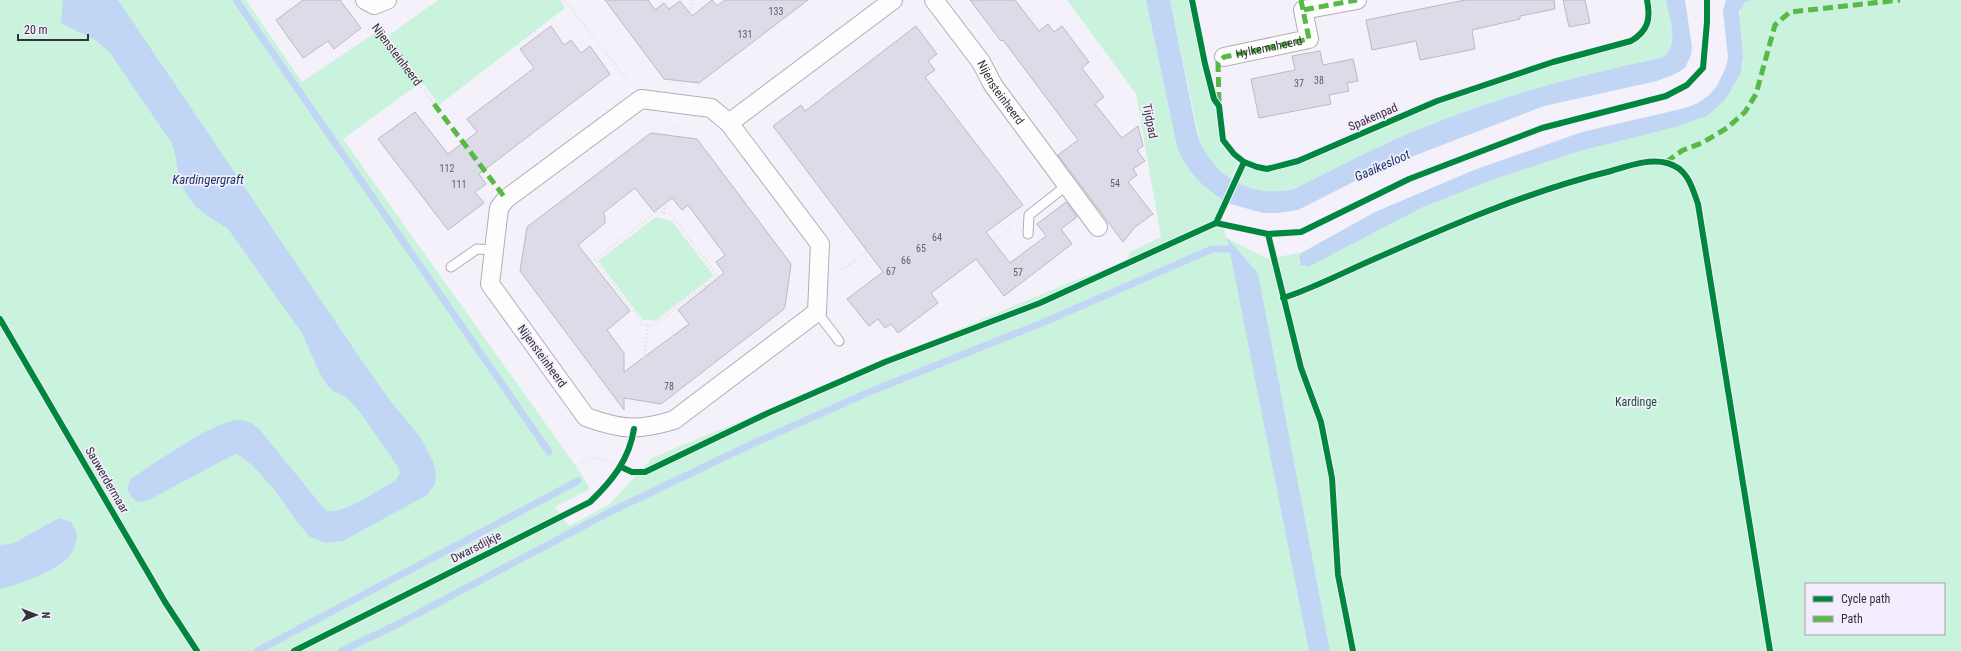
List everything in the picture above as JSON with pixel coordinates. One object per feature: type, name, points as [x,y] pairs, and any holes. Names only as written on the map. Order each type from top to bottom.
[{"type":"street","points":[[729,123],[893,0]]},
{"type":"street","name":"Nijensteinheerd","points":[[934,0],[981,62],[992,84],[1066,186],[1098,227]]},
{"type":"street","name":"Hylkemaheerd","points":[[1224,57],[1309,39],[1302,5],[1357,0]]},
{"type":"street","points":[[641,99],[711,108],[729,123],[820,244],[816,312]]},
{"type":"street","name":"Nijensteinheerd","points":[[641,99],[506,198],[499,208],[490,284],[586,417],[601,423],[634,429],[652,427],[674,420],[816,312]]},
{"type":"lane","points":[[1028,234],[1028,215],[1066,186]]},
{"type":"lane","points":[[451,267],[477,249],[494,250]]},
{"type":"lane","points":[[816,312],[839,341]]},
{"type":"path","points":[[184,0],[239,91],[269,160],[318,173],[342,200],[363,296],[371,320],[429,375],[468,425],[491,462],[492,508]]},
{"type":"path","points":[[565,0],[641,99]]},
{"type":"path","points":[[674,136],[692,0]]},
{"type":"path","points":[[664,213],[670,162]]},
{"type":"path","points":[[818,288],[929,206],[970,259],[1028,215]]},
{"type":"path","points":[[657,211],[671,214],[718,276],[652,326],[648,324],[643,324],[595,260],[657,211]]},
{"type":"path","points":[[1166,246],[1181,239]]},
{"type":"path","points":[[642,374],[648,324]]},
{"type":"path","points":[[212,651],[590,458],[602,459],[624,466],[617,473]]},
{"type":"path","points":[[165,602],[199,582]]},
{"type":"path","points":[[162,596],[169,608]]},
{"type":"green space","name":"Kardinge","points":[[0,0],[246,0],[302,82],[375,33],[416,86],[343,139],[580,472],[590,489],[555,507],[569,526],[610,504],[652,458],[1061,286],[1127,260],[1130,252],[1161,237],[1136,94],[1067,0],[1146,0],[1177,147],[1180,155],[1195,177],[1222,200],[1218,211],[1227,238],[1268,259],[1303,252],[1298,261],[1300,265],[1306,267],[1423,207],[1492,180],[1580,151],[1600,146],[1732,89],[1743,64],[1739,21],[1742,7],[1745,2],[1752,0],[1961,0],[1961,651],[0,651]],"holes":[[[1227,239],[1261,290],[1239,299]]]},
{"type":"green space","points":[[438,0],[560,0],[565,8],[439,105],[388,36]]},
{"type":"green space","points":[[1170,0],[1190,0],[1210,94],[1217,106],[1218,126],[1222,143],[1238,161],[1231,180],[1212,163],[1202,148]]},
{"type":"green space","points":[[1651,0],[1666,0],[1671,23],[1671,47],[1661,58],[1550,85],[1476,108],[1405,135],[1294,189],[1287,191],[1266,191],[1238,183],[1246,165],[1264,171],[1276,170],[1438,104],[1549,66],[1638,41],[1650,22],[1652,12]]},
{"type":"green space","points":[[656,217],[672,221],[714,276],[655,321],[643,320],[598,261]]},
{"type":"water","name":"Kardingergraft","points":[[63,0],[118,0],[358,355],[392,403],[421,438],[433,461],[436,473],[435,484],[427,495],[343,541],[325,543],[310,537],[297,522],[274,489],[252,465],[237,454],[147,501],[137,502],[131,496],[127,488],[131,479],[200,435],[228,422],[239,420],[250,423],[260,430],[326,511],[343,509],[362,500],[396,480],[400,473],[398,467],[360,412],[346,397],[333,391],[327,385],[319,372],[302,333],[228,229],[202,212],[190,200],[181,183],[175,153],[171,142],[110,53],[97,41],[61,23]]},
{"type":"water","name":"Gaaikesloot","points":[[1146,0],[1170,0],[1197,133],[1203,148],[1222,172],[1234,181],[1263,191],[1294,189],[1405,135],[1476,108],[1587,75],[1661,58],[1671,47],[1672,40],[1671,23],[1666,0],[1685,0],[1692,47],[1691,55],[1685,68],[1675,74],[1657,81],[1544,106],[1377,170],[1298,210],[1278,213],[1263,213],[1227,203],[1219,198],[1197,179],[1181,156],[1177,147]]},
{"type":"water","points":[[1726,0],[1752,0],[1745,2],[1739,12],[1743,56],[1741,73],[1725,100],[1707,116],[1675,127],[1580,151],[1492,180],[1423,207],[1308,267],[1300,265],[1299,256],[1303,252],[1375,212],[1474,170],[1582,132],[1685,108],[1698,103],[1708,96],[1717,86],[1726,67],[1728,58],[1723,11]]},
{"type":"water","points":[[1227,238],[1258,273],[1330,651],[1309,651]]},
{"type":"water","points":[[59,518],[71,522],[77,534],[71,555],[60,565],[44,573],[0,589],[0,545],[14,543]]},
{"type":"building","points":[[303,0],[340,0],[361,28],[334,49],[328,41],[303,58],[276,20]]},
{"type":"building","points":[[605,0],[648,0],[655,10],[664,3],[669,9],[680,1],[692,16],[712,0],[717,6],[725,0],[808,0],[699,83],[664,79]]},
{"type":"building","points":[[970,0],[1015,0],[1039,31],[1048,24],[1054,32],[1062,26],[1089,62],[1082,68],[1104,97],[1095,104],[1122,138],[1138,126],[1143,146],[1137,150],[1145,161],[1133,169],[1137,175],[1128,182],[1153,214],[1135,227],[1123,242],[1058,155],[1078,140],[1003,40],[1001,41]]},
{"type":"building","points":[[1465,0],[1554,0],[1555,9],[1520,16],[1520,19],[1472,30],[1475,49],[1420,60],[1416,41],[1372,50],[1366,20]]},
{"type":"building","points":[[1563,0],[1585,0],[1590,23],[1569,27]]},
{"type":"building","points":[[551,26],[564,45],[571,40],[581,53],[590,46],[610,74],[479,174],[486,184],[475,192],[484,203],[448,230],[378,139],[415,112],[448,154],[477,132],[467,119],[534,68],[520,49]]},
{"type":"building","points":[[916,26],[937,54],[928,61],[935,70],[925,77],[1023,205],[986,232],[1010,263],[1046,236],[1037,224],[1066,202],[1077,217],[1061,229],[1072,244],[1004,296],[976,259],[931,293],[938,303],[898,333],[891,324],[885,328],[878,319],[869,326],[847,299],[883,272],[773,126],[801,105],[805,111]]},
{"type":"building","points":[[1320,51],[1323,65],[1353,59],[1358,81],[1347,83],[1349,91],[1329,95],[1331,104],[1259,118],[1251,79],[1295,70],[1292,56]]},
{"type":"building","points":[[651,133],[697,139],[791,264],[785,307],[661,404],[624,398],[624,410],[520,271],[527,227]],"holes":[[[635,188],[654,212],[672,198],[682,210],[688,205],[725,255],[716,262],[724,273],[678,310],[689,324],[624,372],[624,353],[607,330],[630,311],[578,245],[605,223],[605,216],[603,213]]]},
{"type":"waterway","points":[[236,0],[549,452]]},
{"type":"waterway","points":[[342,651],[400,623],[608,513],[752,444],[867,393],[1042,323],[1212,249],[1230,249]]},
{"type":"waterway","points":[[257,651],[578,481]]},
{"type":"marked path","points":[[1301,0],[1303,10]]},
{"type":"marked path","points":[[1219,102],[1218,63],[1224,57],[1309,39],[1303,10],[1357,0]]},
{"type":"marked path","points":[[1666,162],[1683,150],[1702,143],[1727,128],[1745,112],[1756,94],[1775,25],[1790,12],[1900,0]]},
{"type":"marked path","points":[[434,104],[506,199]]},
{"type":"cycle path","name":"Spakenpad","points":[[1192,0],[1205,64],[1214,99],[1219,106],[1223,140],[1234,154],[1244,162],[1267,169],[1298,161],[1437,101],[1553,62],[1631,41],[1645,29],[1647,24],[1649,13],[1647,0]]},
{"type":"cycle path","points":[[621,467],[632,472],[645,472],[768,413],[885,362],[1040,303],[1216,223],[1268,234],[1301,232],[1409,179],[1542,128],[1666,96],[1687,85],[1703,68],[1707,22],[1707,0]]},
{"type":"cycle path","points":[[1283,298],[1317,285],[1460,222],[1520,199],[1580,179],[1632,165],[1653,161],[1674,165],[1684,173],[1688,179],[1698,204],[1770,651]]},
{"type":"cycle path","points":[[1216,223],[1244,162]]},
{"type":"cycle path","points":[[1268,234],[1301,368],[1321,422],[1332,478],[1338,575],[1353,651]]},
{"type":"cycle path","name":"Sauwerdermaar","points":[[0,319],[165,602],[197,651]]},
{"type":"cycle path","name":"Dwarsdijkje","points":[[294,651],[590,502],[612,478],[624,460],[632,440],[634,429]]}]
